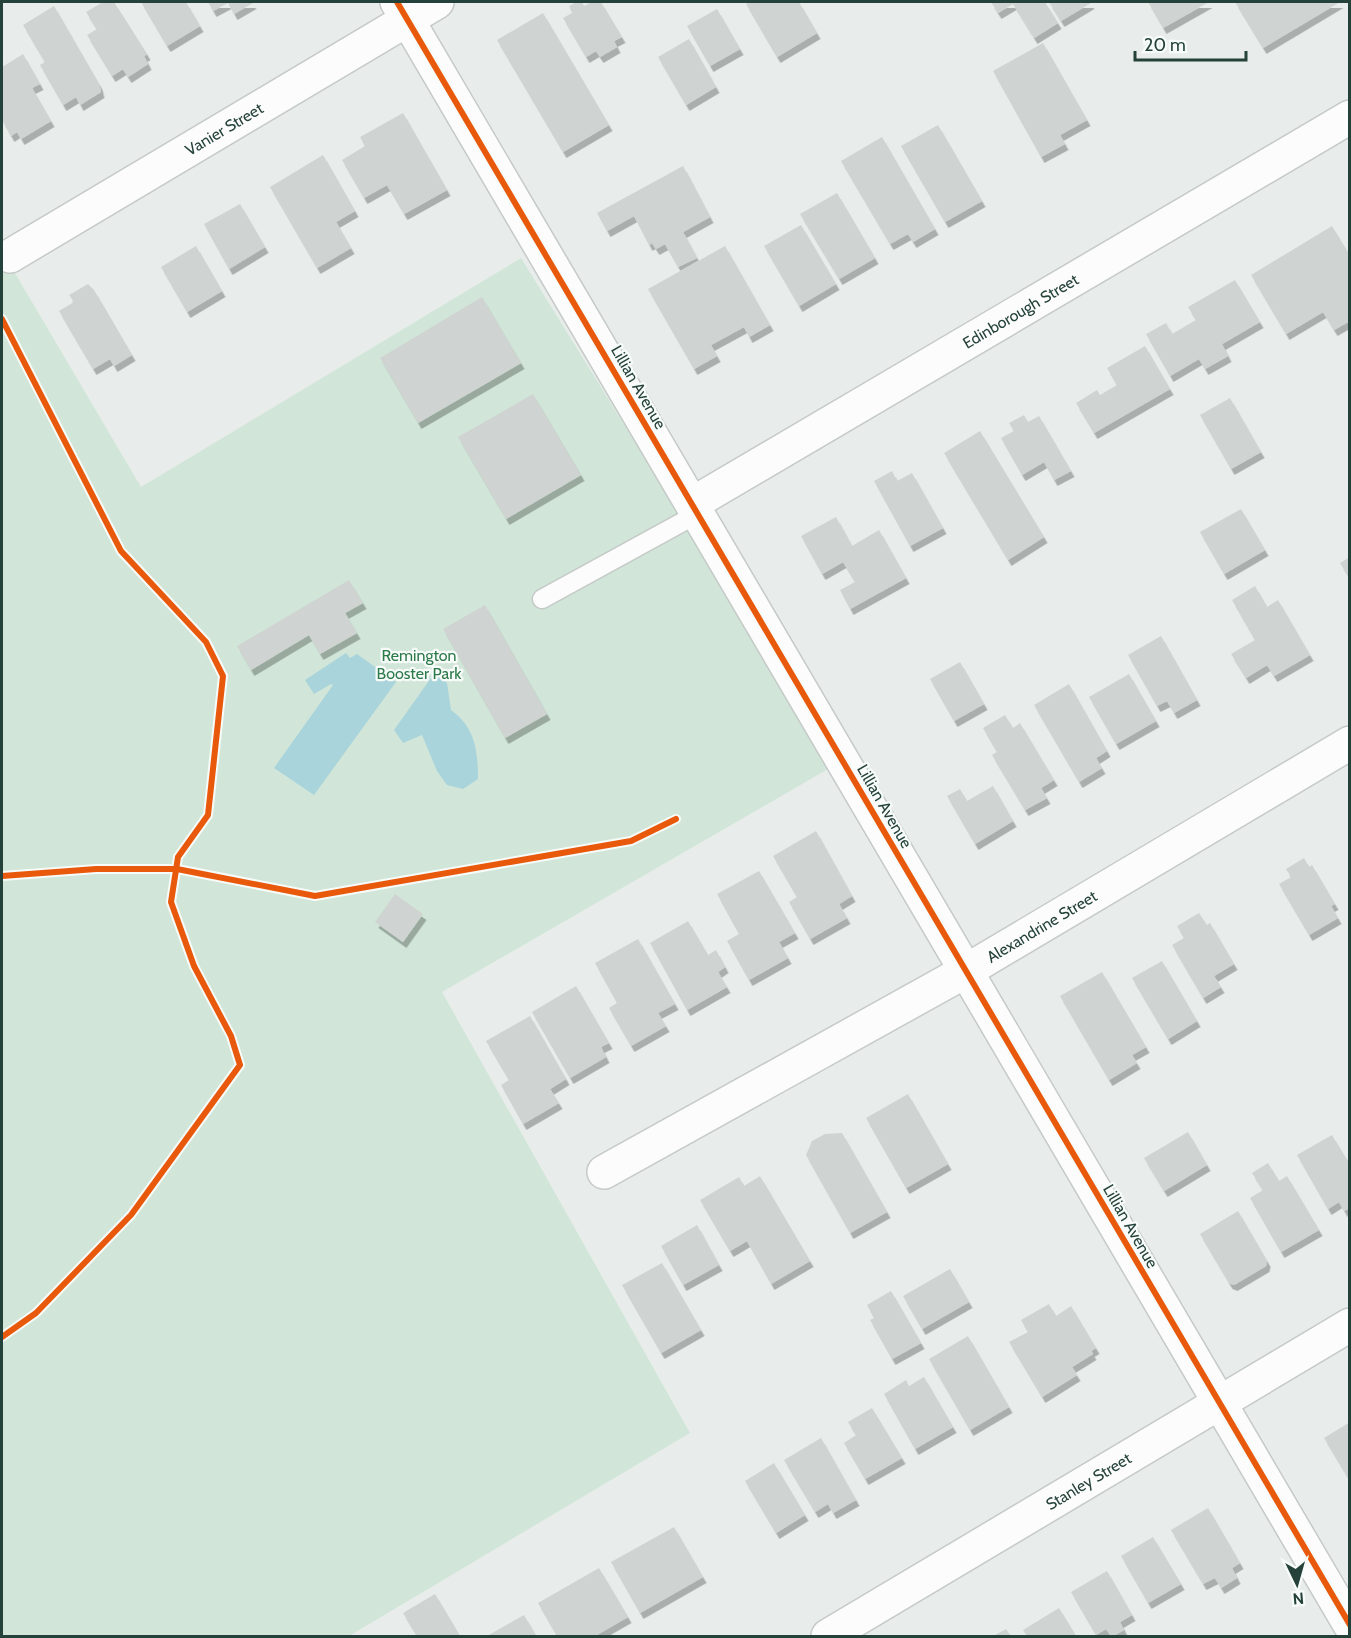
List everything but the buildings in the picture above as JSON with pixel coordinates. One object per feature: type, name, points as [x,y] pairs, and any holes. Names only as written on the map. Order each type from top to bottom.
[{"type":"street","name":"Vanier Street","points":[[10,256],[402,10],[437,2]]},
{"type":"street","name":"Lillian Avenue","points":[[402,10],[1350,1625]]},
{"type":"street","name":"Edinborough Street","points":[[694,509],[1350,117]]},
{"type":"street","name":"Alexandrine Street","points":[[604,1172],[966,971],[1350,743]]},
{"type":"street","name":"Stanley Street","points":[[828,1636],[1350,1325]]},
{"type":"lane","points":[[542,599],[694,509]]},
{"type":"green space","name":"Remington Booster Park","points":[[2,251],[141,487],[521,258],[835,765],[442,992],[690,1433],[349,1636],[2,1636]]},
{"type":"water","points":[[346,653],[350,658],[357,654],[396,682],[314,795],[274,768],[333,685],[314,694],[305,680]]},
{"type":"water","points":[[439,676],[447,683],[451,710],[465,724],[476,749],[478,779],[463,789],[447,785],[437,771],[422,735],[403,743],[394,730],[431,678]]},
{"type":"cycle path","points":[[397,2],[1350,1625]]},
{"type":"cycle path","points":[[2,319],[121,551],[206,642],[223,676],[208,815],[178,857],[171,902],[194,966],[231,1036],[240,1065],[131,1215],[36,1313],[2,1337]]},
{"type":"cycle path","points":[[2,876],[96,869],[177,869],[315,896],[631,841],[676,819]]}]
